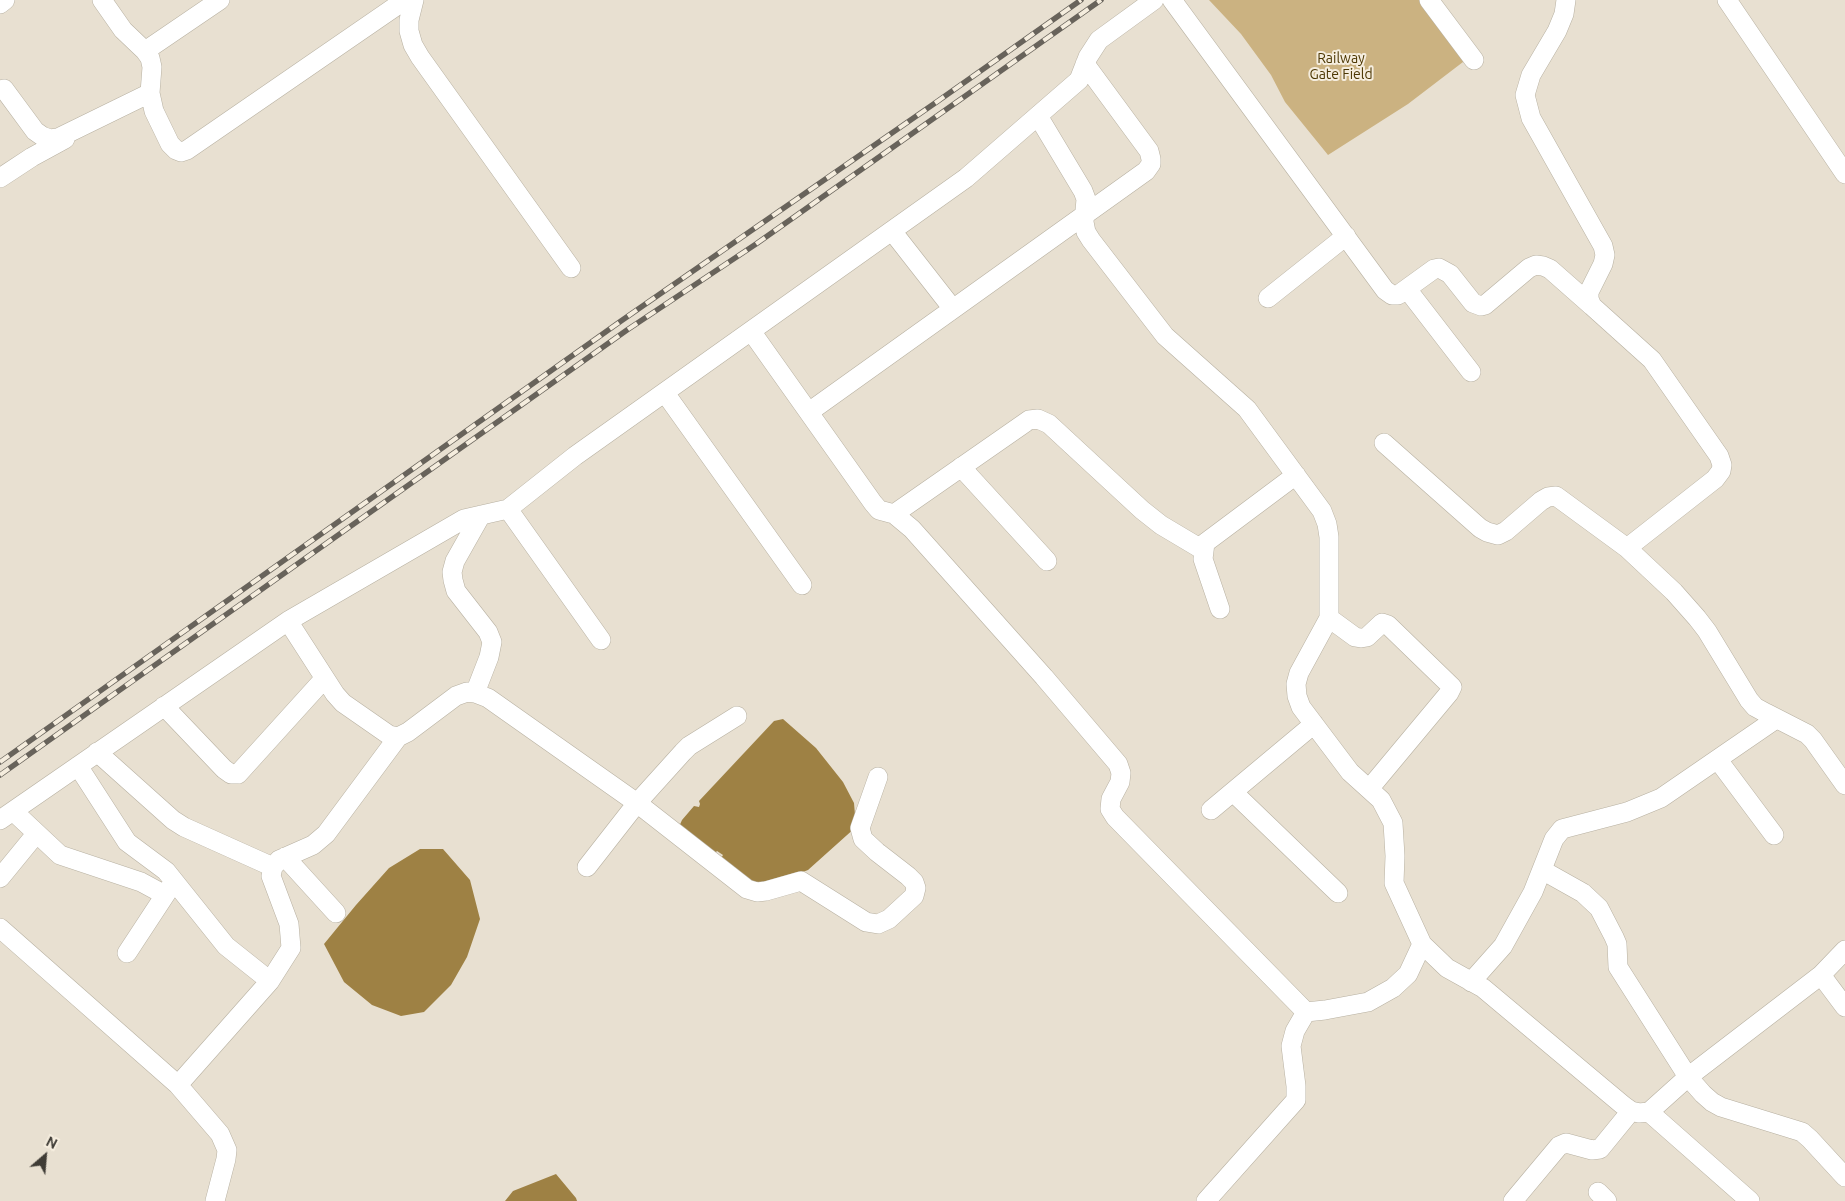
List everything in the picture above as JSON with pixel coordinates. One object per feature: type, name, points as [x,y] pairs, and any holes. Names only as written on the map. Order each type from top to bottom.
[{"type":"street","points":[[0,4],[5,0]]},
{"type":"street","points":[[102,0],[123,30],[150,58],[152,68],[150,93],[154,111],[170,144],[181,152],[187,150],[405,0]]},
{"type":"street","points":[[145,51],[220,0]]},
{"type":"street","points":[[414,0],[409,20],[409,31],[413,45],[420,57],[571,268]]},
{"type":"street","points":[[170,888],[141,882],[60,855],[36,834],[7,815],[288,621],[464,519],[508,509],[575,456],[966,178],[1080,80],[1093,48],[1099,40],[1154,0]]},
{"type":"street","points":[[1172,0],[1385,290],[1398,295],[1434,269],[1439,268],[1450,274],[1473,303],[1481,306],[1485,305],[1529,268],[1536,265],[1550,269],[1652,360],[1719,456],[1722,465],[1721,471],[1715,479],[1627,548]]},
{"type":"street","points":[[1429,0],[1474,60]]},
{"type":"street","points":[[1566,0],[1564,14],[1557,31],[1531,74],[1526,86],[1525,95],[1532,118],[1603,246],[1605,255],[1603,264],[1589,292],[1592,306]]},
{"type":"street","points":[[1727,0],[1845,174]]},
{"type":"street","points":[[809,412],[1146,171],[1151,164],[1149,151],[1086,64]]},
{"type":"street","points":[[4,90],[35,131],[50,139],[58,138],[150,93]]},
{"type":"street","points":[[0,178],[32,157],[150,93]]},
{"type":"street","points":[[1038,116],[1083,191],[1086,199],[1084,216],[1086,232],[1091,240],[1165,336],[1247,409],[1322,511],[1329,537],[1329,618],[1299,672],[1296,684],[1297,696],[1301,707],[1350,772],[1380,800],[1393,824],[1394,883],[1422,944],[1447,968],[1483,988],[1630,1111],[1639,1113],[1649,1112],[1688,1076],[1821,975],[1845,950]]},
{"type":"street","points":[[892,231],[953,309]]},
{"type":"street","points":[[1268,298],[1346,236]]},
{"type":"street","points":[[1407,289],[1472,372]]},
{"type":"street","points":[[751,331],[873,503],[879,510],[894,514],[912,529],[1044,677],[1118,764],[1121,773],[1120,782],[1111,800],[1110,809],[1115,817],[1306,1012]]},
{"type":"street","points":[[665,393],[802,584]]},
{"type":"street","points":[[894,514],[1029,420],[1038,419],[1049,424],[1142,510],[1161,525],[1203,550]]},
{"type":"street","points":[[1384,442],[1480,528],[1487,532],[1498,535],[1506,531],[1541,501],[1548,497],[1556,496],[1627,548],[1674,592],[1697,618],[1708,632],[1755,707],[1807,734],[1845,785]]},
{"type":"street","points":[[961,468],[1047,561]]},
{"type":"street","points":[[1220,609],[1203,559],[1205,543],[1296,475]]},
{"type":"street","points":[[508,509],[600,640]]},
{"type":"street","points":[[475,693],[489,657],[492,642],[488,632],[456,591],[452,572],[455,561],[481,515]]},
{"type":"street","points":[[1329,618],[1355,638],[1367,637],[1382,623],[1388,625],[1452,687],[1369,789]]},
{"type":"street","points":[[288,621],[324,679],[343,703],[389,735],[398,737]]},
{"type":"street","points":[[164,706],[224,768],[231,774],[238,774],[324,679]]},
{"type":"street","points":[[178,1085],[270,981],[291,948],[289,924],[271,876],[279,862],[313,845],[326,834],[398,737],[408,732],[456,696],[467,692],[488,698],[637,803],[747,889],[757,892],[766,891],[801,881],[866,922],[878,924],[889,919],[914,896],[916,888],[914,882],[908,876],[863,839],[860,828],[878,777]]},
{"type":"street","points":[[587,867],[637,803],[689,746],[737,716]]},
{"type":"street","points":[[1472,982],[1503,946],[1533,892],[1554,839],[1562,829],[1627,812],[1661,798],[1776,719]]},
{"type":"street","points":[[1211,810],[1314,724]]},
{"type":"street","points":[[97,752],[178,824],[279,862],[336,913]]},
{"type":"street","points":[[1718,760],[1774,835]]},
{"type":"street","points":[[78,766],[127,842],[135,850],[166,871],[170,888],[226,946],[270,981]]},
{"type":"street","points":[[1233,792],[1338,893]]},
{"type":"street","points":[[0,878],[36,834]]},
{"type":"street","points":[[1542,870],[1583,893],[1599,908],[1614,937],[1618,967],[1688,1076],[1703,1094],[1721,1108],[1802,1132],[1845,1177]]},
{"type":"street","points":[[126,953],[170,888]]},
{"type":"street","points":[[0,928],[178,1085],[220,1134],[227,1150],[215,1201]]},
{"type":"street","points":[[1306,1012],[1368,1002],[1393,988],[1408,974],[1422,944]]},
{"type":"street","points":[[1821,975],[1845,1007]]},
{"type":"street","points":[[1206,1201],[1296,1100],[1291,1046],[1295,1032],[1306,1012]]},
{"type":"street","points":[[1513,1201],[1559,1146],[1566,1143],[1592,1150],[1600,1149],[1630,1111]]},
{"type":"street","points":[[1649,1112],[1750,1201]]},
{"type":"green space","name":"Railway Gate Field","points":[[1209,0],[1426,0],[1461,49],[1463,62],[1408,104],[1328,155],[1285,102],[1271,75],[1241,34]]},
{"type":"shaded area","points":[[783,719],[816,748],[843,782],[854,803],[856,827],[808,870],[767,886],[752,883],[720,860],[723,855],[717,851],[715,853],[678,829],[682,820],[694,806],[699,807],[699,801],[774,721]]},
{"type":"shaded area","points":[[420,849],[443,849],[470,880],[480,919],[467,957],[451,985],[424,1012],[401,1016],[372,1005],[344,982],[324,944],[389,868]]},
{"type":"shaded area","points":[[556,1174],[577,1201],[505,1201],[513,1191]]},
{"type":"railway","points":[[0,762],[621,321],[1081,0]]},
{"type":"railway","points":[[0,775],[627,330],[756,244],[1101,0]]}]
